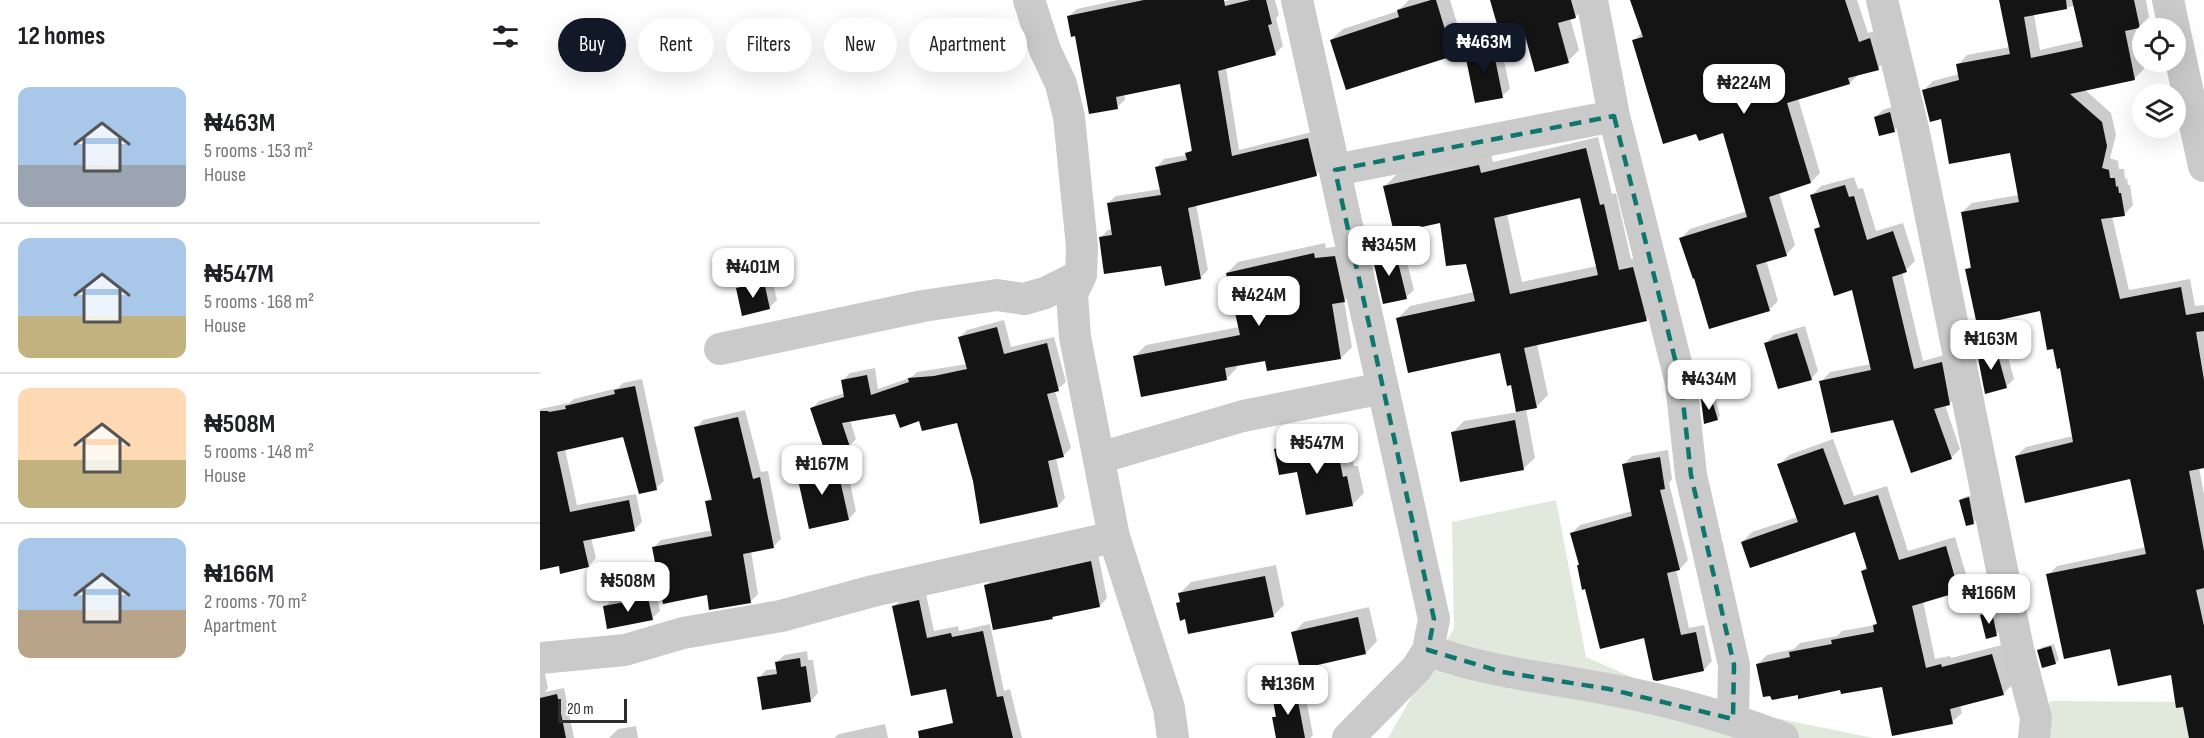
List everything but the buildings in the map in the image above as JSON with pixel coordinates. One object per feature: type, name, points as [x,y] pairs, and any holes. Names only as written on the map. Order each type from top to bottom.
[{"type":"street","points":[[1029,0],[1045,50],[1061,84],[1069,117],[1082,247],[1081,275],[1072,294],[1075,337],[1114,537],[1169,708],[1173,738]]},
{"type":"street","points":[[1297,0],[1434,619],[1428,651],[1417,668],[1348,738]]},
{"type":"street","points":[[1592,0],[1614,116],[1681,383],[1691,475],[1734,665],[1733,719]]},
{"type":"street","points":[[1882,0],[1914,133],[2018,649],[2036,718],[2034,738]]},
{"type":"street","points":[[2168,0],[2172,18]]},
{"type":"street","points":[[2184,72],[2204,166]]},
{"type":"street","points":[[1335,170],[1614,116]]},
{"type":"street","points":[[720,349],[923,306],[997,295],[1024,299],[1045,293],[1081,275]]},
{"type":"street","points":[[1099,458],[1243,416],[1383,388]]},
{"type":"street","points":[[540,658],[625,650],[683,633],[781,616],[873,591],[1114,537]]},
{"type":"street","points":[[1428,651],[1493,670],[1609,689],[1733,719],[1783,738]]},
{"type":"highlighted area","points":[[1614,116],[1681,383],[1691,475],[1734,665],[1733,719],[1609,689],[1502,672],[1428,650],[1434,619],[1335,170]]},
{"type":"shaded area","points":[[1556,500],[1586,657],[1682,699],[1873,738],[1388,738],[1424,675],[1454,629],[1452,522]]},
{"type":"shaded area","points":[[2051,701],[2204,702],[2204,738],[2028,738]]}]
